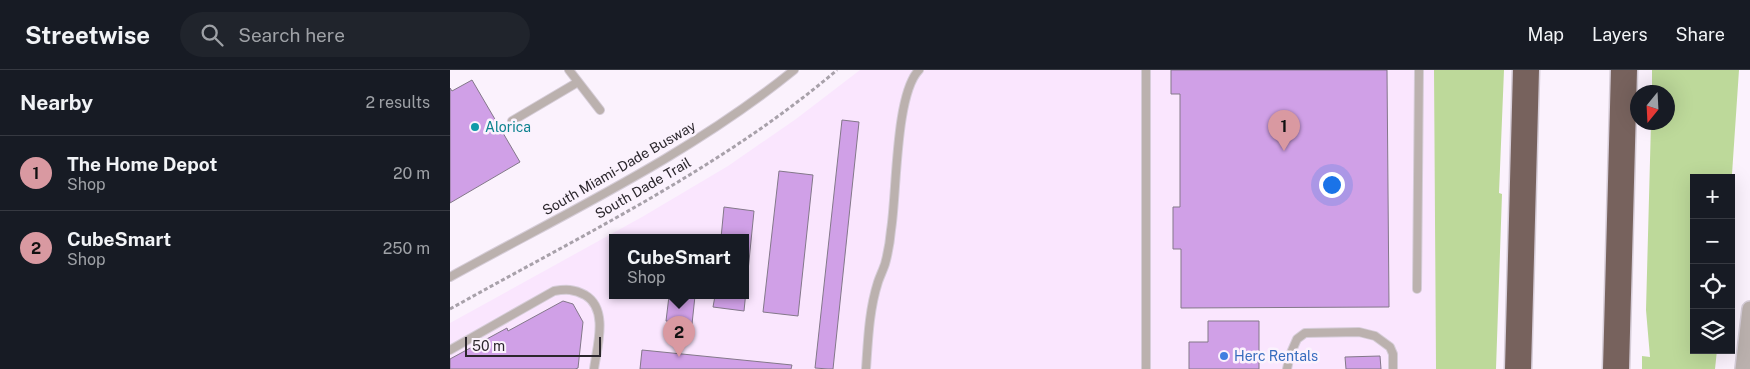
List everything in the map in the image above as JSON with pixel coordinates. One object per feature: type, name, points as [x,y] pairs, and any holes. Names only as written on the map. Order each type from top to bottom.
[{"type":"highway","points":[[1518,369],[1526,70]]},
{"type":"highway","points":[[1616,369],[1624,70]]},
{"type":"street","points":[[1743,369],[1750,309]]},
{"type":"lane","points":[[569,70],[600,110]]},
{"type":"lane","name":"South Miami-Dade Busway","points":[[450,277],[675,152],[740,111],[794,70]]},
{"type":"lane","points":[[866,369],[870,318],[878,281],[885,264],[892,228],[901,124],[905,100],[912,80],[919,70]]},
{"type":"lane","points":[[1146,70],[1146,369]]},
{"type":"lane","points":[[1417,289],[1419,70]]},
{"type":"lane","points":[[512,121],[578,82]]},
{"type":"lane","points":[[450,350],[554,292],[565,289],[577,291],[588,297],[596,306],[599,324],[594,369]]},
{"type":"lane","points":[[1287,369],[1290,355],[1297,339],[1305,333],[1359,332],[1376,336],[1390,347],[1393,354],[1393,369]]},
{"type":"path","name":"South Dade Trail","points":[[450,309],[675,184],[762,127],[837,70]]},
{"type":"shaded area","points":[[860,70],[1434,70],[1436,369],[450,369],[450,323],[609,235],[609,299],[749,299],[749,234],[611,234],[728,166],[796,119]]},
{"type":"green space","points":[[1434,70],[1504,70],[1499,193],[1502,194],[1496,369],[1436,369]]},
{"type":"green space","points":[[1652,70],[1739,70],[1732,174],[1690,174],[1690,354],[1717,354],[1715,369],[1642,369],[1642,356],[1650,357],[1646,310],[1651,130],[1675,130],[1675,85],[1652,85]]},
{"type":"building","points":[[1171,70],[1387,70],[1389,307],[1181,308],[1181,249],[1173,249],[1173,207],[1180,207],[1180,94],[1171,94]]},
{"type":"building","name":"Alorica","points":[[472,80],[520,162],[450,203],[450,88],[452,91]]},
{"type":"building","points":[[842,120],[859,122],[833,369],[815,368]]},
{"type":"building","points":[[779,171],[813,175],[798,316],[763,312]]},
{"type":"building","points":[[724,207],[754,211],[749,261],[749,234],[721,234]]},
{"type":"building","points":[[669,299],[695,299],[692,324],[666,321]]},
{"type":"building","points":[[714,299],[745,299],[744,311],[713,307]]},
{"type":"building","points":[[563,301],[573,304],[583,322],[578,368],[450,369],[450,359],[507,328],[508,331]]},
{"type":"building","name":"Herc Rentals","points":[[1208,321],[1259,321],[1259,369],[1189,369],[1189,342],[1208,342]]},
{"type":"building","points":[[642,350],[792,365],[791,369],[640,369]]},
{"type":"building","points":[[1380,356],[1381,369],[1346,369],[1345,357]]},
{"type":"place","name":"Alorica","points":[[475,127]]},
{"type":"place","name":"The Home Depot","points":[[1284,151]]},
{"type":"place","name":"Herc Rentals","points":[[1224,356]]},
{"type":"place","name":"CubeSmart","points":[[679,357]]}]
